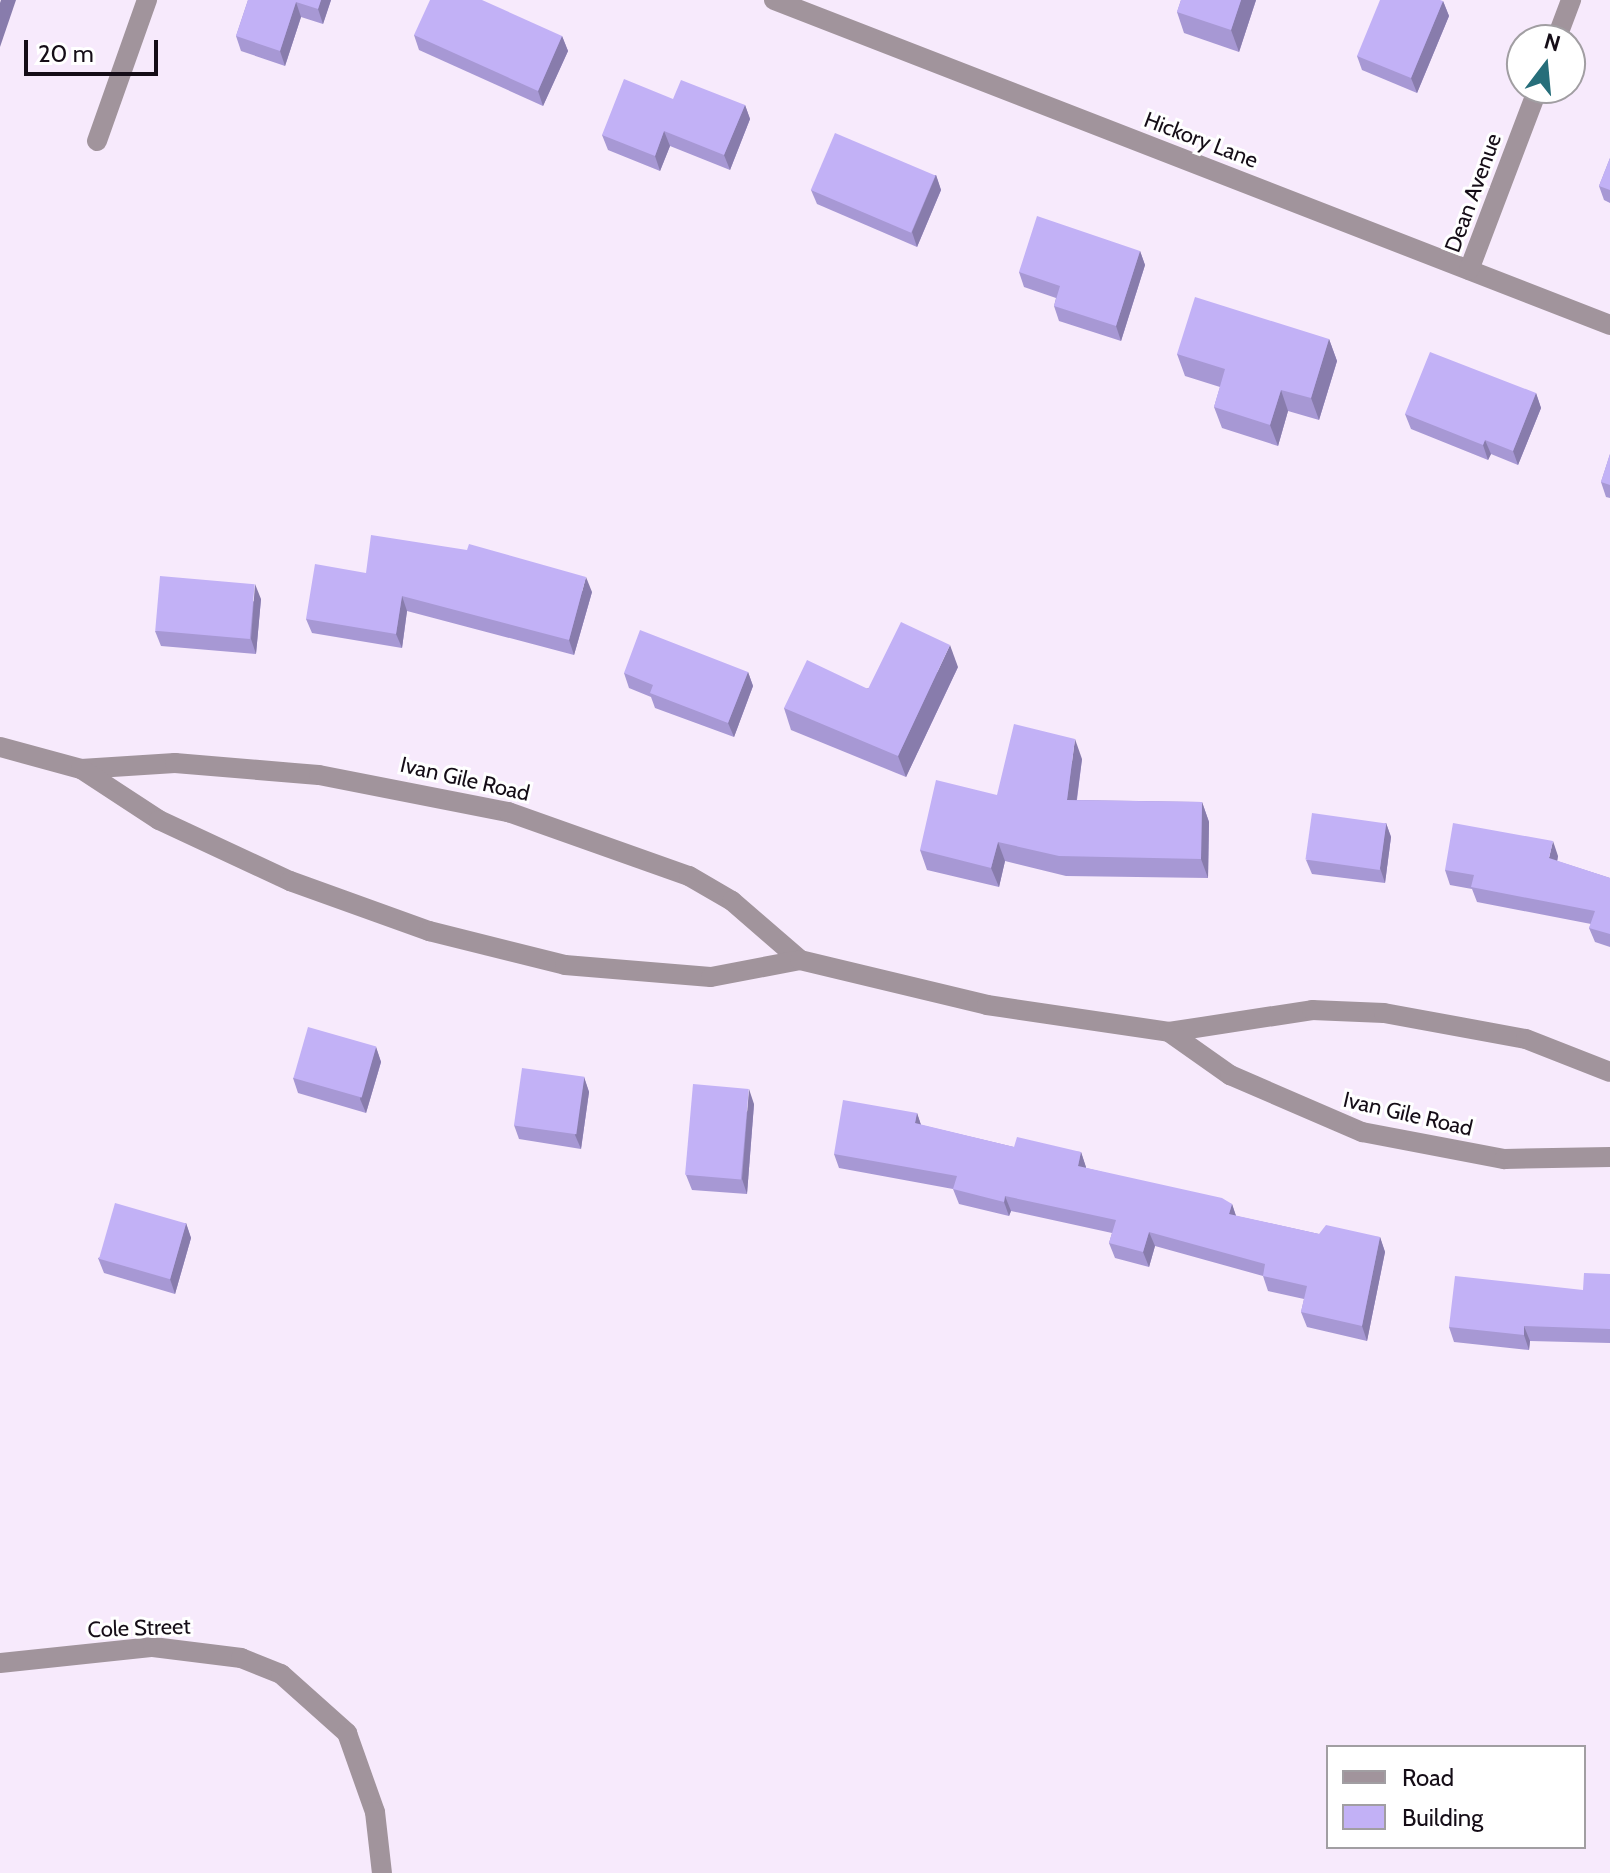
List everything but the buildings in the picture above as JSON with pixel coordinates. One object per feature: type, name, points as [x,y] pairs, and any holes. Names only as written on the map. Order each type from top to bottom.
[{"type":"street","points":[[97,141],[147,0]]},
{"type":"street","name":"Hickory Lane","points":[[774,0],[1610,325]]},
{"type":"street","points":[[1562,24],[1571,0]]},
{"type":"street","name":"Dean Avenue","points":[[1469,270],[1532,104]]},
{"type":"street","name":"Ivan Gile Road","points":[[0,747],[81,769],[159,820],[249,863],[472,943],[662,977],[711,977],[800,960],[987,1005],[1169,1032],[1312,1010],[1384,1013],[1526,1039],[1610,1072]]},
{"type":"street","name":"Ivan Gile Road","points":[[81,769],[175,763],[274,769],[508,812],[689,876],[732,901],[800,960]]},
{"type":"street","name":"Ivan Gile Road","points":[[1169,1032],[1230,1075],[1362,1132],[1504,1159],[1610,1157]]},
{"type":"street","name":"Cole Street","points":[[0,1663],[153,1647],[241,1658],[281,1674],[347,1733],[375,1812],[382,1873]]}]
